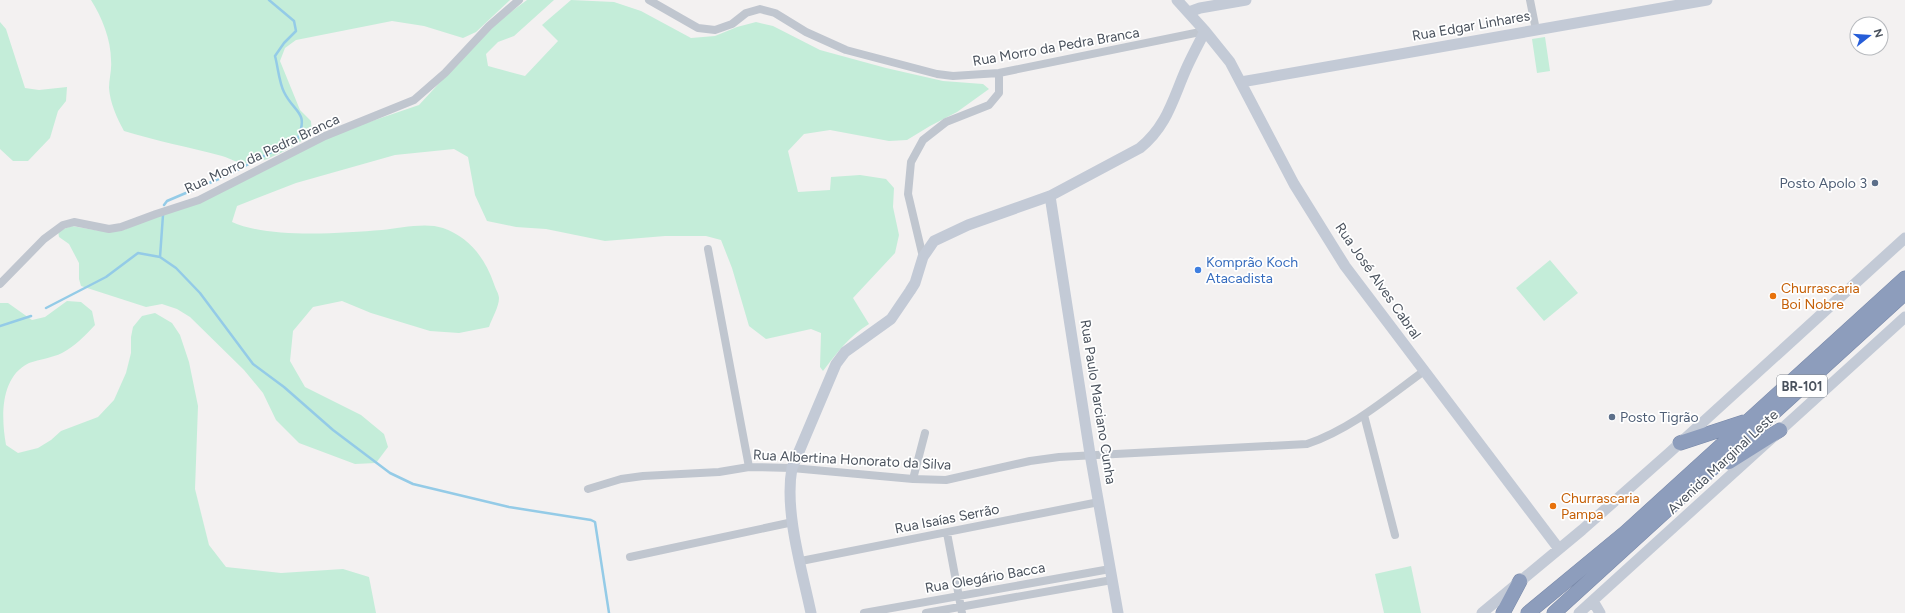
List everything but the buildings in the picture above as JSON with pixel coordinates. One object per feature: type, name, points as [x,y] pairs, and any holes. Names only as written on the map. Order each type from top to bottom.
[{"type":"highway","name":"BR-101","points":[[1528,613],[1615,542],[1905,278]]},
{"type":"highway","name":"BR-101","points":[[1554,613],[1905,293]]},
{"type":"highway","points":[[1680,443],[1748,421]]},
{"type":"highway","points":[[1699,480],[1780,430]]},
{"type":"highway","points":[[1503,613],[1520,581]]},
{"type":"street","name":"Rua Morro da Pedra Branca","points":[[0,284],[44,239],[63,225],[74,222],[109,229],[122,228],[156,214],[199,200],[325,136],[414,100],[445,73],[489,26],[518,0]]},
{"type":"street","name":"Rua Morro da Pedra Branca","points":[[649,0],[698,28],[715,30],[732,24],[746,13],[760,9],[775,13],[806,32],[846,50],[937,74],[953,76],[999,74],[1205,31]]},
{"type":"street","name":"Rua José Alves Cabral","points":[[1177,0],[1189,12],[1230,62],[1294,184],[1345,266],[1559,549]]},
{"type":"street","points":[[1189,12],[1200,8],[1246,0]]},
{"type":"street","points":[[1530,0],[1536,30]]},
{"type":"street","name":"Rua Edgar Linhares","points":[[1241,82],[1707,0]]},
{"type":"street","points":[[811,613],[789,496],[792,468],[836,364],[845,352],[891,319],[915,283],[923,257],[929,246],[944,236],[1050,196],[1140,148],[1152,138],[1165,120],[1205,31]]},
{"type":"street","points":[[923,257],[908,194],[911,162],[922,140],[946,122],[989,105],[999,93],[999,74]]},
{"type":"street","name":"Rua Paulo Marciano Cunha","points":[[1050,196],[1090,454],[1118,613]]},
{"type":"street","points":[[1482,613],[1592,522],[1905,238]]},
{"type":"street","points":[[708,249],[750,467]]},
{"type":"street","name":"Avenida Marginal Leste","points":[[1579,613],[1905,317]]},
{"type":"street","name":"Rua Albertina Honorato da Silva","points":[[588,489],[621,479],[643,476],[719,472],[750,467],[792,468],[913,479],[946,480],[958,479],[1030,461],[1090,454],[1290,446],[1307,444],[1324,438],[1364,415],[1424,371]]},
{"type":"street","points":[[1364,415],[1395,536]]},
{"type":"street","points":[[913,479],[925,433]]},
{"type":"street","name":"Rua Isaías Serrão","points":[[801,561],[1099,502]]},
{"type":"street","points":[[630,557],[793,522]]},
{"type":"street","points":[[947,532],[961,610]]},
{"type":"street","name":"Rua Olegário Bacca","points":[[864,613],[1110,568]]},
{"type":"street","name":"Rua Olegário Bacca","points":[[926,613],[961,610],[1112,580]]},
{"type":"street","points":[[1593,601],[1600,613]]},
{"type":"green space","points":[[91,0],[510,0],[476,32],[463,38],[424,26],[392,21],[296,40],[285,48],[280,61],[300,110],[311,121],[312,134],[274,156],[258,162],[247,163],[124,131],[114,110],[110,94],[109,85],[111,52],[108,37],[99,14]]},
{"type":"green space","points":[[527,0],[554,0],[514,36],[498,42],[486,54],[488,66],[525,76],[558,41],[542,25],[571,0],[614,2],[641,11],[691,38],[715,36],[737,27],[756,22],[773,26],[820,50],[886,68],[943,81],[983,84],[989,89],[957,112],[907,140],[889,141],[830,130],[804,134],[788,151],[798,192],[830,190],[831,177],[860,175],[886,179],[894,188],[893,207],[899,235],[895,253],[853,298],[869,324],[849,339],[823,371],[820,367],[821,333],[811,329],[766,339],[749,326],[732,268],[721,240],[706,236],[665,236],[605,241],[546,229],[516,227],[487,221],[475,195],[468,157],[454,149],[395,155],[296,183],[237,206],[232,222],[266,231],[306,234],[382,230],[421,225],[436,226],[461,237],[481,257],[490,274],[499,298],[497,309],[489,327],[459,333],[430,331],[371,313],[342,301],[313,307],[293,331],[290,361],[305,387],[361,415],[384,434],[388,447],[376,463],[355,464],[299,443],[276,420],[263,393],[244,370],[190,317],[177,309],[162,304],[146,307],[81,286],[79,279],[79,263],[69,244],[59,237],[58,231],[72,226],[100,231],[124,230],[155,215],[200,201],[325,137],[419,105],[492,26]]},
{"type":"green space","points":[[0,22],[6,29],[25,88],[39,90],[67,87],[66,101],[58,111],[50,138],[28,161],[13,161],[0,149]]},
{"type":"green space","points":[[1545,37],[1550,71],[1537,73],[1532,39]]},
{"type":"green space","points":[[1550,260],[1578,293],[1544,321],[1516,288]]},
{"type":"green space","points":[[67,301],[81,302],[92,311],[95,325],[67,350],[54,356],[29,363],[19,369],[12,378],[3,410],[6,445],[18,453],[38,448],[51,440],[61,431],[98,417],[114,400],[126,373],[131,353],[131,337],[133,327],[142,316],[155,313],[172,323],[180,335],[189,362],[198,406],[195,489],[209,545],[226,567],[281,573],[343,569],[369,577],[376,613],[0,613],[0,303],[8,303],[32,320],[45,317]]},
{"type":"green space","points":[[1411,566],[1421,613],[1384,613],[1375,574]]},
{"type":"waterway","points":[[164,205],[167,201],[228,175],[298,138],[301,129],[301,117],[282,88],[275,56],[284,43],[296,31],[294,21],[269,0]]},
{"type":"waterway","points":[[160,257],[163,215]]},
{"type":"waterway","points":[[46,308],[106,277],[138,253],[160,257],[176,268],[200,293],[253,364],[284,387],[333,430],[390,473],[413,484],[509,507],[591,520],[595,522],[609,613]]},
{"type":"waterway","points":[[0,326],[31,316]]},
{"type":"place","name":"Posto Apolo 3","points":[[1875,183]]},
{"type":"place","name":"Komprão Koch Atacadista","points":[[1198,270]]},
{"type":"place","name":"Churrascaria Boi Nobre","points":[[1773,296]]},
{"type":"place","name":"Posto Tigrão","points":[[1612,417]]},
{"type":"place","name":"Churrascaria Pampa","points":[[1553,506]]}]
